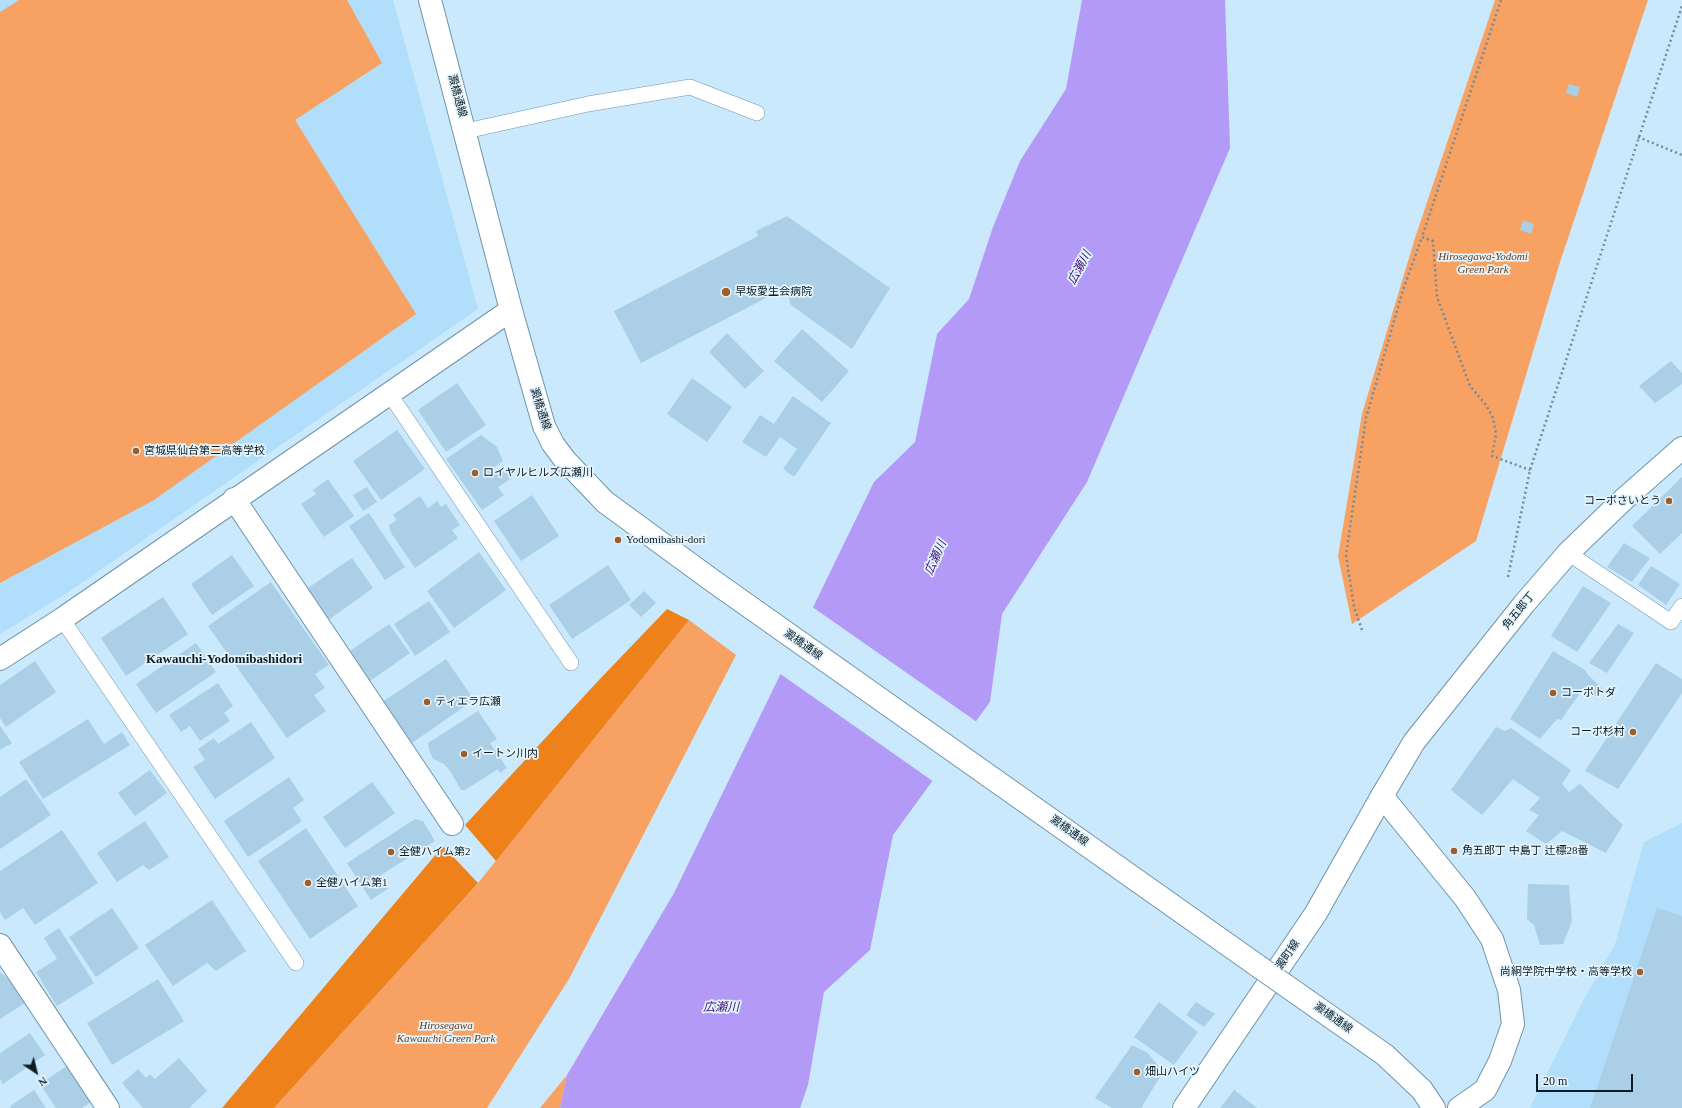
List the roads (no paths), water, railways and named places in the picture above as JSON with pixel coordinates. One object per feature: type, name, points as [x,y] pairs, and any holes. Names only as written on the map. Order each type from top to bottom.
[{"type":"street","name":"澱橋通線","points":[[430,0],[466,131],[511,310],[544,426],[553,444],[565,460],[605,502],[713,582],[1385,1055],[1422,1090],[1434,1108]]},
{"type":"street","points":[[0,659],[511,310]]},
{"type":"street","name":"角五郎丁","points":[[1382,796],[1414,742],[1524,604],[1568,553],[1623,500],[1682,448]]},
{"type":"street","points":[[234,499],[452,824]]},
{"type":"street","points":[[1382,796],[1465,898],[1492,939],[1509,990],[1513,1024],[1500,1061],[1485,1090],[1459,1108]]},
{"type":"street","name":"澱町線","points":[[1184,1108],[1316,913],[1382,796]]},
{"type":"street","points":[[0,945],[108,1108]]},
{"type":"lane","points":[[466,131],[588,104],[690,87],[757,112]]},
{"type":"lane","points":[[389,393],[571,662]]},
{"type":"lane","points":[[1568,553],[1670,622],[1682,606]]},
{"type":"lane","points":[[62,618],[296,962]]},
{"type":"water","name":"広瀬川","points":[[1082,0],[1225,0],[1230,148],[1087,482],[1002,614],[990,702],[893,835],[870,950],[824,992],[808,1085],[800,1108],[560,1108],[567,1075],[674,893],[874,482],[915,442],[937,334],[969,299],[993,227],[1020,161],[1066,89]]},
{"type":"place","name":"早坂愛生会病院","points":[[726,292]]},
{"type":"place","name":"宮城県仙台第二高等学校","points":[[136,451]]},
{"type":"place","name":"ロイヤルヒルズ広瀬川","points":[[475,473]]},
{"type":"place","name":"コーポさいとう","points":[[1669,501]]},
{"type":"place","name":"Yodomibashi-dori","points":[[618,540]]},
{"type":"place","name":"コーポトダ","points":[[1553,693]]},
{"type":"place","name":"ティエラ広瀬","points":[[427,702]]},
{"type":"place","name":"コーポ杉村","points":[[1633,732]]},
{"type":"place","name":"イートン川内","points":[[464,754]]},
{"type":"place","name":"角五郎丁 中島丁 辻標28番","points":[[1454,851]]},
{"type":"place","name":"全健ハイム第2","points":[[391,852]]},
{"type":"place","name":"全健ハイム第1","points":[[308,883]]},
{"type":"place","name":"尚絅学院中学校・高等学校","points":[[1640,972]]},
{"type":"place","name":"畑山ハイツ","points":[[1137,1072]]},
{"type":"district","name":"Kawauchi-Yodomibashidori","points":[[224,660]]},
{"type":"park label","name":"Hirosegawa-Yodomi Green Park","points":[[1483,263]]},
{"type":"park label","name":"Hirosegawa Kawauchi Green Park","points":[[446,1032]]}]
